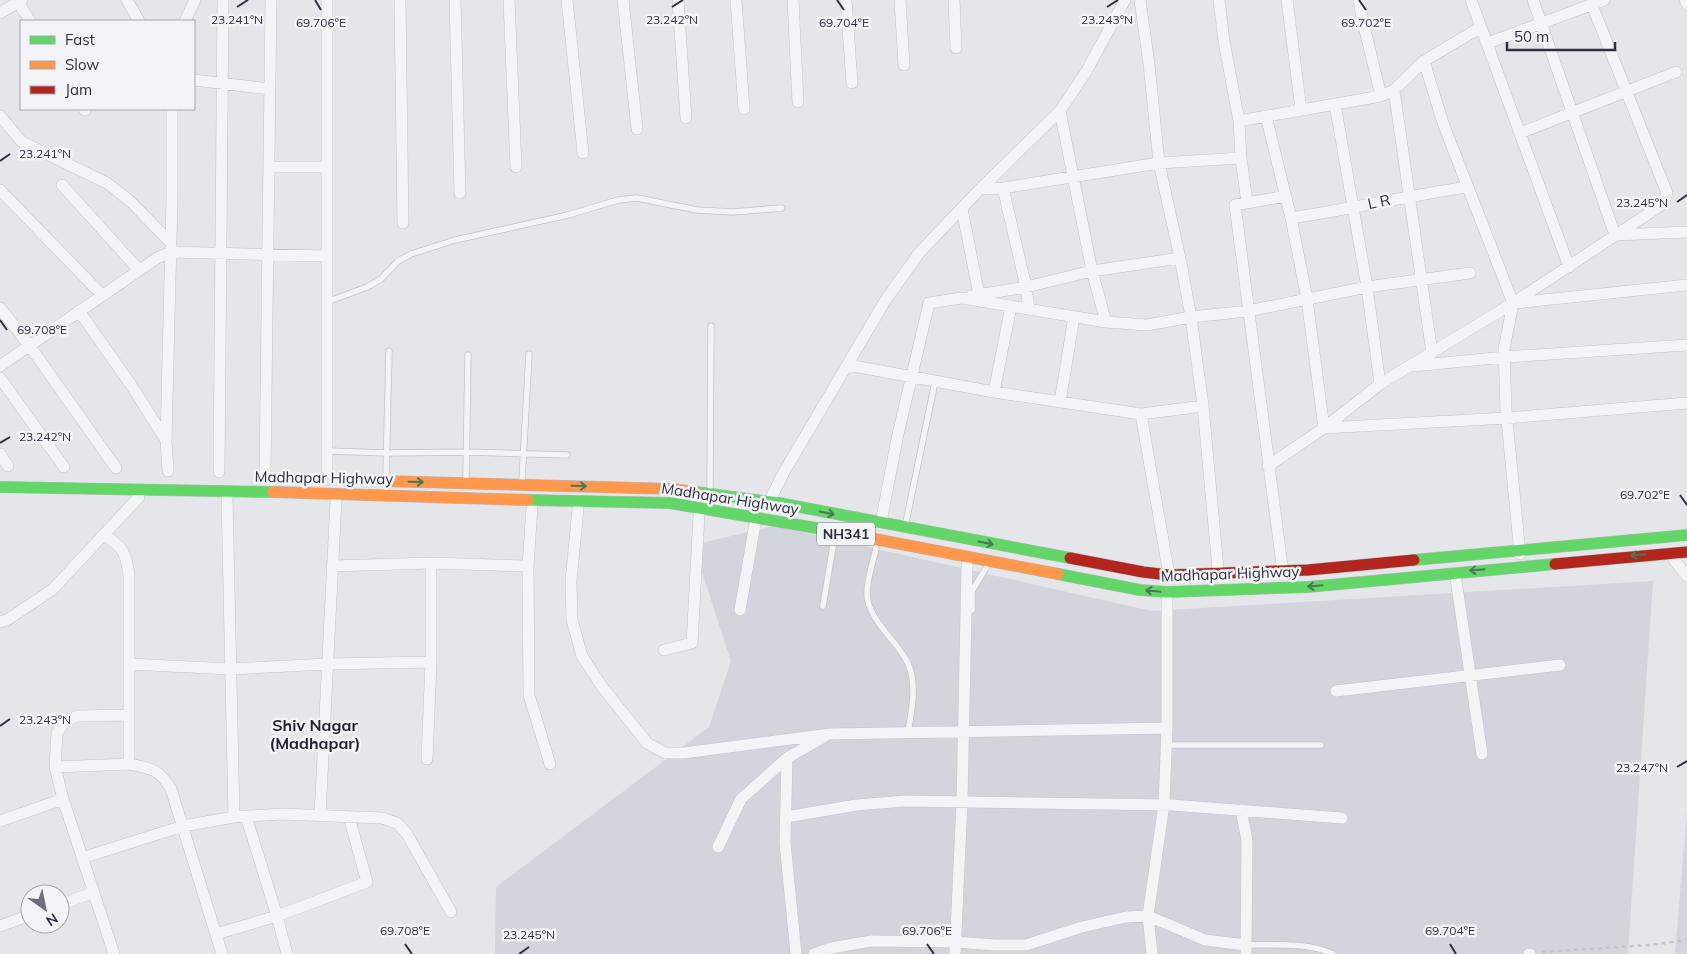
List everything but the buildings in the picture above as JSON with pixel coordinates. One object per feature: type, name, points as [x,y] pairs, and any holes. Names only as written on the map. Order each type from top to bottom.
[{"type":"highway","points":[[4,470],[20,474]]},
{"type":"highway","points":[[112,472],[129,476]]},
{"type":"highway","points":[[208,478],[223,475]]},
{"type":"highway","name":"Madhapar Highway","points":[[261,476],[277,479]]},
{"type":"highway","name":"Madhapar Highway","points":[[381,478],[673,490],[779,503],[1143,572],[1168,575],[1308,570],[1519,549],[1687,535]]},
{"type":"highway","name":"Madhapar Highway","points":[[0,486],[670,503],[776,520],[1130,588],[1167,592],[1308,586],[1687,552]]},
{"type":"street","points":[[127,0],[139,20]]},
{"type":"street","points":[[186,20],[196,0]]},
{"type":"street","points":[[223,0],[220,254],[223,475]]},
{"type":"street","points":[[261,476],[268,254],[271,0]]},
{"type":"street","points":[[327,0],[327,478]]},
{"type":"street","points":[[400,0],[403,223]]},
{"type":"street","points":[[455,0],[460,193]]},
{"type":"street","points":[[509,0],[516,167]]},
{"type":"street","points":[[568,0],[583,153]]},
{"type":"street","points":[[623,0],[637,129]]},
{"type":"street","points":[[678,0],[686,118]]},
{"type":"street","points":[[736,0],[744,109]]},
{"type":"street","points":[[792,0],[798,102]]},
{"type":"street","points":[[846,0],[852,83]]},
{"type":"street","points":[[900,0],[904,65]]},
{"type":"street","points":[[954,0],[956,48]]},
{"type":"street","points":[[772,496],[784,472],[896,285],[920,254],[962,208],[1060,111],[1086,72],[1125,0]]},
{"type":"street","points":[[1140,0],[1160,163],[1191,317],[1203,406],[1218,569]]},
{"type":"street","points":[[1219,0],[1224,41],[1239,121],[1247,203]]},
{"type":"street","points":[[1287,0],[1301,110]]},
{"type":"street","points":[[1360,0],[1363,22],[1381,96]]},
{"type":"street","points":[[1471,0],[1569,267]]},
{"type":"street","points":[[1533,0],[1615,235]]},
{"type":"street","points":[[1685,0],[1687,4]]},
{"type":"street","points":[[1268,466],[1324,428],[1380,384],[1513,303],[1662,204],[1667,193],[1626,92],[1599,1],[1488,43]]},
{"type":"street","points":[[0,13],[15,2],[29,20]]},
{"type":"street","points":[[1239,121],[1381,96],[1394,90],[1424,61],[1481,27]]},
{"type":"street","points":[[1424,61],[1443,123],[1513,303],[1504,349],[1507,418],[1521,566]]},
{"type":"street","points":[[1520,133],[1676,72]]},
{"type":"street","points":[[195,80],[270,89]]},
{"type":"street","points":[[1394,90],[1432,353]]},
{"type":"street","points":[[1335,104],[1367,287],[1380,384]]},
{"type":"street","points":[[168,475],[166,440],[171,248],[172,110]]},
{"type":"street","points":[[1060,111],[1092,271],[1106,322]]},
{"type":"street","points":[[0,116],[22,142],[107,183],[130,200],[171,248],[220,254],[327,256]]},
{"type":"street","points":[[1266,116],[1291,218],[1307,299],[1324,428]]},
{"type":"street","points":[[980,189],[1003,188],[1160,163],[1242,158]]},
{"type":"street","points":[[269,167],[327,167]]},
{"type":"street","points":[[62,185],[139,270]]},
{"type":"street","name":"L R","points":[[1291,218],[1467,187]]},
{"type":"street","points":[[1003,188],[1026,287],[1029,309]]},
{"type":"street","points":[[0,190],[102,296]]},
{"type":"street","points":[[1282,565],[1235,206],[1286,196]]},
{"type":"street","points":[[962,208],[979,295]]},
{"type":"street","points":[[1615,235],[1687,232]]},
{"type":"street","points":[[0,366],[171,248]]},
{"type":"street","points":[[882,517],[898,434],[930,303],[1026,287],[1092,271],[1180,258]]},
{"type":"street","points":[[962,298],[1106,322],[1147,325],[1191,317],[1248,311],[1422,278],[1470,273]]},
{"type":"street","points":[[1513,303],[1687,285]]},
{"type":"street","points":[[994,392],[1011,306]]},
{"type":"street","points":[[0,308],[29,346],[112,472]]},
{"type":"street","points":[[78,311],[131,385],[166,440]]},
{"type":"street","points":[[1060,402],[1074,317]]},
{"type":"street","points":[[1409,366],[1505,357],[1687,345]]},
{"type":"street","points":[[848,365],[994,392],[1141,414],[1203,406]]},
{"type":"street","points":[[0,378],[64,473]]},
{"type":"street","points":[[1324,428],[1507,418],[1687,403]]},
{"type":"street","points":[[1141,414],[1168,569]]},
{"type":"street","points":[[0,454],[4,470]]},
{"type":"street","points":[[0,622],[7,620],[52,590],[139,497]]},
{"type":"street","points":[[227,497],[234,817]]},
{"type":"street","points":[[320,815],[336,500]]},
{"type":"street","points":[[532,507],[528,566],[529,695],[550,764]]},
{"type":"street","points":[[578,509],[572,581],[572,620],[582,656],[602,688],[647,744],[665,753],[830,734],[1167,728]]},
{"type":"street","points":[[664,650],[692,643],[699,515]]},
{"type":"street","points":[[740,610],[755,524]]},
{"type":"street","points":[[104,535],[120,545],[127,558],[129,575],[129,764]]},
{"type":"street","points":[[1674,560],[1687,576]]},
{"type":"street","points":[[332,566],[431,563],[528,566]]},
{"type":"street","points":[[427,759],[431,662],[431,563]]},
{"type":"street","points":[[955,954],[962,802],[968,565]]},
{"type":"street","points":[[1456,580],[1482,754]]},
{"type":"street","points":[[1152,954],[1148,916],[1164,804],[1167,728],[1167,600]]},
{"type":"street","points":[[129,664],[231,669],[327,664],[431,662]]},
{"type":"street","points":[[1336,691],[1560,665]]},
{"type":"street","points":[[114,954],[63,799],[55,767],[57,733],[63,724],[78,716],[130,715]]},
{"type":"street","points":[[718,847],[741,799],[787,758],[830,734]]},
{"type":"street","points":[[787,758],[785,844],[796,954]]},
{"type":"street","points":[[55,767],[129,764],[151,768],[164,777],[171,789],[222,954]]},
{"type":"street","points":[[0,821],[63,799]]},
{"type":"street","points":[[786,817],[857,805],[904,801],[1164,804],[1342,818]]},
{"type":"street","points":[[814,954],[831,948],[871,941],[955,942],[995,945],[1026,944],[1082,927],[1126,917],[1148,916],[1205,940],[1246,949],[1247,840],[1241,810]]},
{"type":"street","points":[[82,858],[183,826],[234,817],[320,815],[382,818],[397,822],[407,834],[451,912]]},
{"type":"street","points":[[246,816],[287,954]]},
{"type":"street","points":[[216,934],[277,916],[367,882],[349,817]]},
{"type":"street","points":[[70,901],[94,892]]},
{"type":"street","points":[[0,926],[20,919]]},
{"type":"lane","points":[[327,302],[367,287],[381,279],[398,261],[411,254],[454,240],[568,215],[618,200],[637,198],[697,210],[733,212],[782,208]]},
{"type":"lane","points":[[710,487],[711,326]]},
{"type":"lane","points":[[381,478],[386,453],[389,350]]},
{"type":"lane","points":[[522,480],[529,354]]},
{"type":"lane","points":[[466,477],[468,355]]},
{"type":"lane","points":[[906,522],[935,382]]},
{"type":"lane","points":[[327,451],[567,455]]},
{"type":"lane","points":[[823,606],[834,540]]},
{"type":"lane","points":[[876,548],[867,593],[868,603],[873,615],[911,670],[914,688],[908,733]]},
{"type":"lane","points":[[964,732],[972,591],[986,568]]},
{"type":"lane","points":[[1166,745],[1321,745]]},
{"type":"lane","points":[[1246,949],[1313,947],[1333,954]]},
{"type":"path","points":[[1530,954],[1550,950],[1651,945],[1687,940]]},
{"type":"shaded area","points":[[774,526],[1152,611],[1653,581],[1628,954],[495,954],[496,887],[709,727],[731,661],[693,545]]},
{"type":"shaded area","points":[[1687,812],[1687,954],[1675,954]]},
{"type":"traffic: fast","points":[[0,487],[273,492]]},
{"type":"traffic: fast","points":[[696,492],[779,503],[1070,558]]},
{"type":"traffic: fast","points":[[528,500],[670,503],[822,529]]},
{"type":"traffic: fast","points":[[1414,560],[1687,535]]},
{"type":"traffic: fast","points":[[1058,574],[1140,590],[1167,592],[1308,587],[1555,564]]},
{"type":"traffic: slow","points":[[384,481],[673,489],[696,492]]},
{"type":"traffic: slow","points":[[273,492],[528,500]]},
{"type":"traffic: slow","points":[[822,529],[1058,574]]},
{"type":"traffic: jam","points":[[1555,564],[1687,552]]},
{"type":"traffic: jam","points":[[1070,558],[1169,575],[1308,570],[1414,560]]},
{"type":"district","name":"Shiv Nagar (Madhapar)","points":[[315,734]]}]
